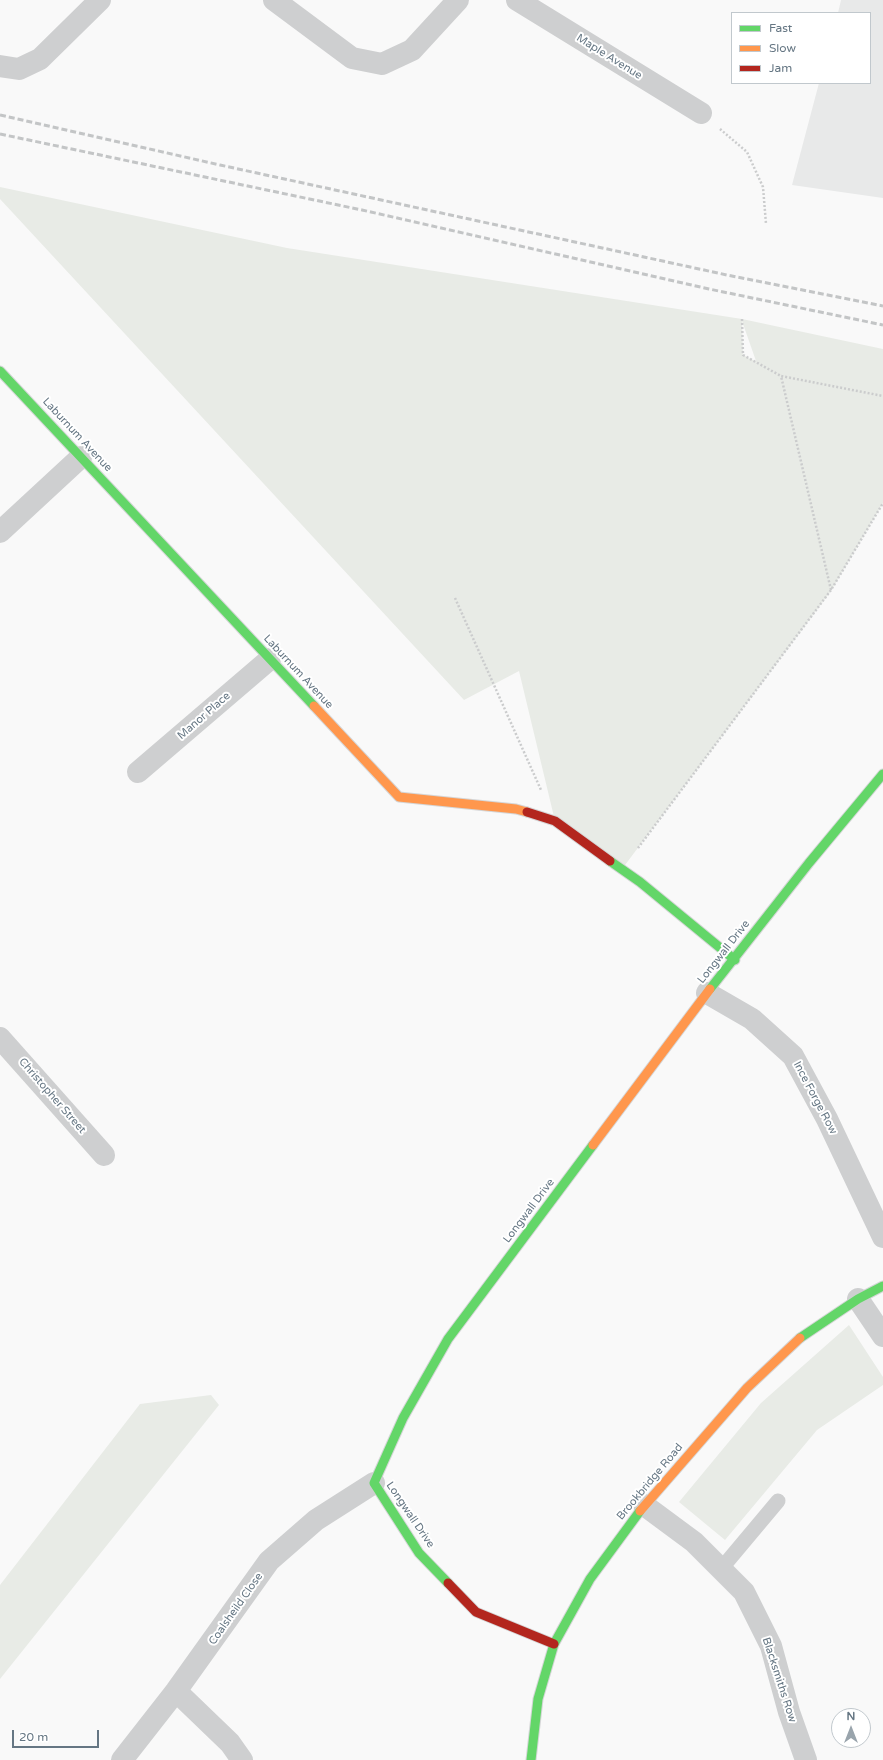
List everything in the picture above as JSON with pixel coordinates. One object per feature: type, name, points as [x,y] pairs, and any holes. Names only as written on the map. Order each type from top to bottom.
[{"type":"street","points":[[0,66],[19,68],[40,59],[100,0]]},
{"type":"street","points":[[274,0],[352,58],[382,64],[412,50],[458,0]]},
{"type":"street","name":"Maple Avenue","points":[[517,0],[701,113]]},
{"type":"street","name":"Laburnum Avenue","points":[[0,371],[399,798],[516,809],[555,821],[640,882],[735,960]]},
{"type":"street","points":[[0,532],[81,457]]},
{"type":"street","name":"Manor Place","points":[[138,772],[270,659]]},
{"type":"street","name":"Longwall Drive","points":[[554,1644],[476,1612],[419,1553],[374,1484],[403,1418],[448,1339],[707,993],[735,960],[809,863],[883,774]]},
{"type":"street","name":"Ince Forge Row","points":[[707,993],[752,1019],[793,1056],[827,1119],[883,1237]]},
{"type":"street","name":"Christopher Street","points":[[0,1038],[104,1155]]},
{"type":"street","name":"Brookbridge Road","points":[[531,1760],[538,1699],[554,1644],[590,1579],[644,1505],[747,1388],[799,1339],[858,1299],[883,1286]]},
{"type":"street","points":[[858,1299],[883,1336]]},
{"type":"street","name":"Coalsheild Close","points":[[122,1760],[176,1691],[269,1561],[316,1520],[374,1484]]},
{"type":"street","name":"Blacksmiths Row","points":[[644,1505],[694,1542],[744,1592],[771,1646],[789,1712],[806,1760]]},
{"type":"street","points":[[176,1691],[230,1744],[242,1760]]},
{"type":"lane","points":[[721,1569],[778,1501]]},
{"type":"path","points":[[701,113],[747,152],[763,187],[766,224]]},
{"type":"path","points":[[742,319],[743,355],[781,376],[883,396]]},
{"type":"path","points":[[781,376],[831,590]]},
{"type":"path","points":[[622,869],[831,590],[883,503]]},
{"type":"path","points":[[455,598],[555,821]]},
{"type":"shaded area","points":[[841,0],[883,0],[883,198],[792,185],[819,84],[871,84],[871,12],[838,12]]},
{"type":"shaded area","points":[[0,187],[287,248],[742,319],[883,349],[883,503],[831,591],[622,869],[555,821],[519,671],[464,700],[0,199]],"holes":[[[742,321],[756,361],[743,355]]]},
{"type":"shaded area","points":[[849,1325],[883,1377],[883,1385],[817,1430],[725,1540],[679,1502],[761,1403]]},
{"type":"shaded area","points":[[211,1395],[219,1405],[0,1679],[0,1585],[140,1404]]},
{"type":"railway","points":[[0,115],[220,165],[727,275],[883,306]]},
{"type":"railway","points":[[0,134],[362,210],[709,289],[883,325]]},
{"type":"traffic: fast","points":[[0,371],[314,706]]},
{"type":"traffic: fast","points":[[710,989],[809,863],[883,774]]},
{"type":"traffic: fast","points":[[610,861],[640,882],[735,960]]},
{"type":"traffic: fast","points":[[448,1583],[419,1553],[374,1483],[403,1418],[448,1339],[593,1145]]},
{"type":"traffic: fast","points":[[800,1338],[858,1299],[883,1286]]},
{"type":"traffic: fast","points":[[531,1760],[538,1699],[554,1644],[590,1579],[640,1511]]},
{"type":"traffic: slow","points":[[314,706],[399,797],[516,809],[527,812]]},
{"type":"traffic: slow","points":[[593,1145],[710,989]]},
{"type":"traffic: slow","points":[[640,1511],[747,1388],[800,1338]]},
{"type":"traffic: jam","points":[[527,812],[555,821],[610,861]]},
{"type":"traffic: jam","points":[[448,1583],[476,1612],[554,1644]]}]
